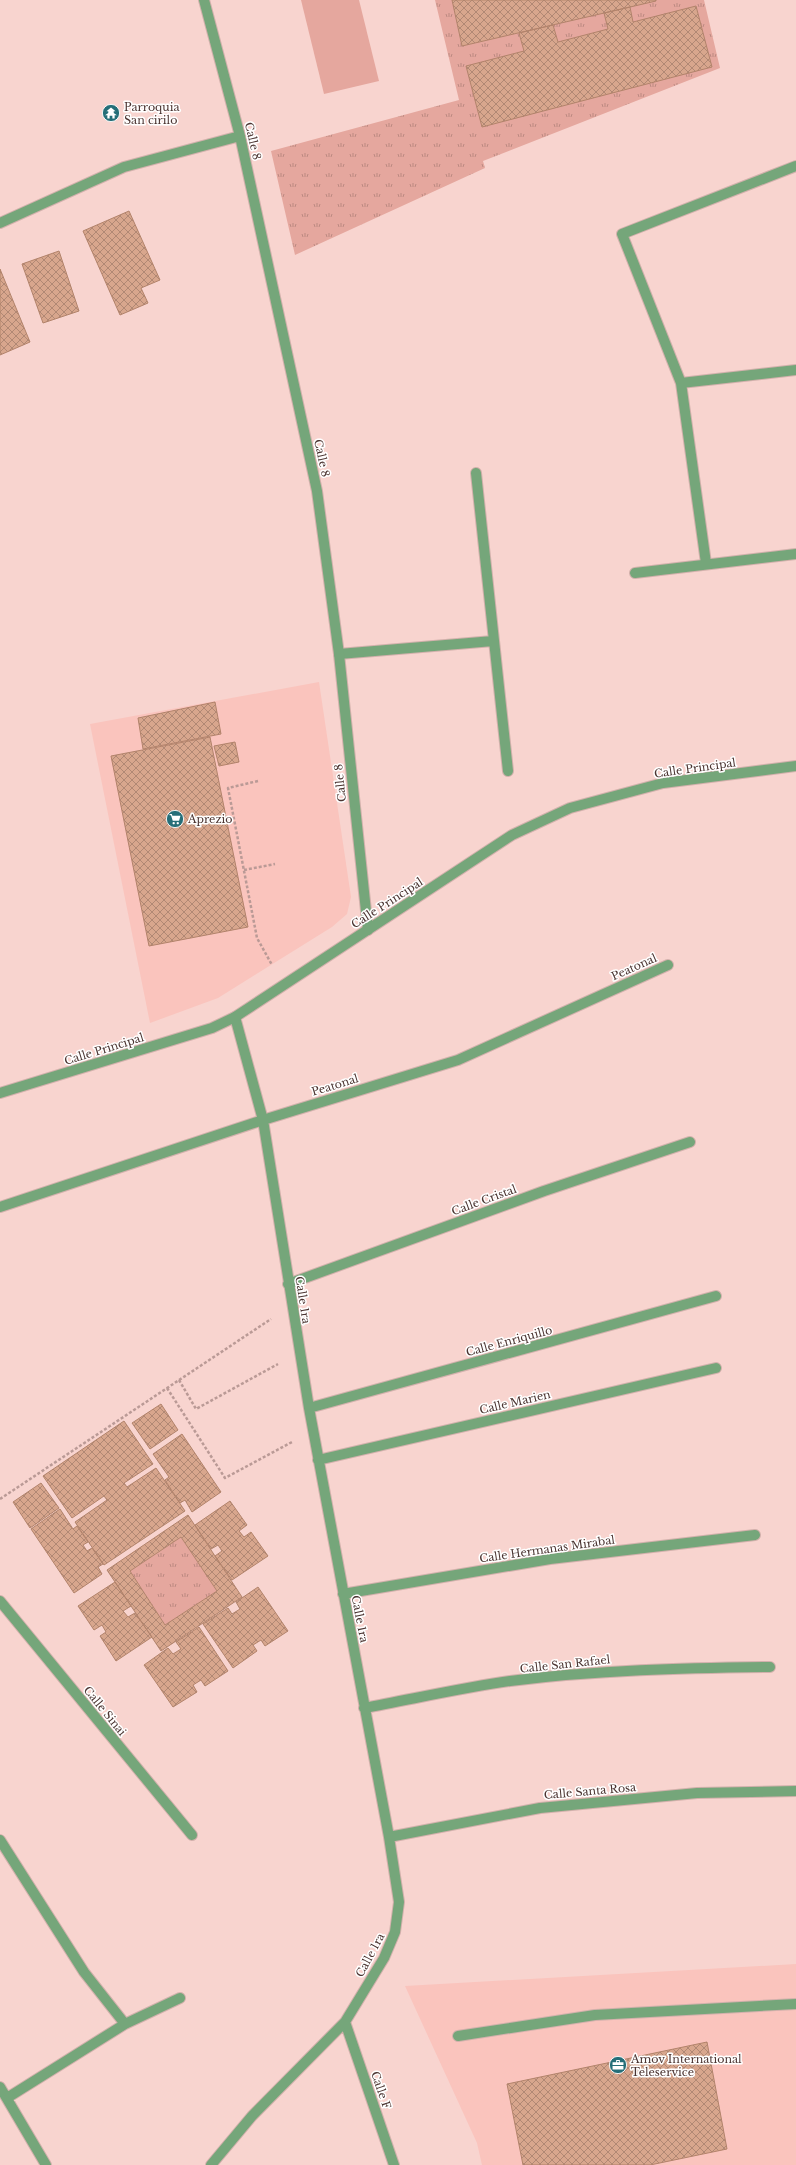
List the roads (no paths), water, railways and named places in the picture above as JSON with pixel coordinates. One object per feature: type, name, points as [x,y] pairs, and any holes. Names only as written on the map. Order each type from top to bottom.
[{"type":"street","name":"Calle 8","points":[[204,0],[240,136],[316,491],[339,654],[368,930]]},
{"type":"street","points":[[0,223],[124,167],[240,136]]},
{"type":"street","points":[[706,563],[681,383],[622,234],[796,166]]},
{"type":"street","points":[[681,383],[796,370]]},
{"type":"street","points":[[476,473],[508,771]]},
{"type":"street","points":[[635,573],[706,563],[796,554]]},
{"type":"street","points":[[339,654],[493,641]]},
{"type":"street","name":"Calle Principal","points":[[0,1093],[212,1028],[235,1017],[512,834],[570,808],[663,783],[796,766]]},
{"type":"street","name":"Peatonal","points":[[0,1207],[263,1120],[458,1060],[668,965]]},
{"type":"street","name":"Calle 1ra","points":[[211,2165],[252,2116],[345,2022],[384,1958],[395,1932],[399,1902],[389,1837],[318,1460],[288,1284],[263,1120],[235,1017]]},
{"type":"street","name":"Calle Cristal","points":[[288,1284],[544,1191],[690,1142]]},
{"type":"street","name":"Calle Enriquillo","points":[[309,1408],[716,1296]]},
{"type":"street","name":"Calle Marien","points":[[318,1460],[716,1368]]},
{"type":"street","name":"Calle Hermanas Mirabal","points":[[343,1594],[550,1559],[755,1535]]},
{"type":"street","name":"Calle Sinai","points":[[0,1601],[192,1835]]},
{"type":"street","name":"Calle San Rafael","points":[[364,1708],[509,1682],[593,1672],[665,1668],[770,1667]]},
{"type":"street","name":"Calle Santa Rosa","points":[[389,1837],[540,1808],[697,1793],[796,1791]]},
{"type":"street","points":[[0,1840],[84,1972],[125,2024]]},
{"type":"street","points":[[7,2098],[125,2024],[180,1998]]},
{"type":"street","points":[[458,2036],[595,2015],[796,2004]]},
{"type":"street","name":"Calle F","points":[[345,2022],[394,2165]]},
{"type":"street","points":[[0,2087],[46,2165]]},
{"type":"place","name":"Parroquia San cirilo","points":[[111,113]]},
{"type":"place","name":"Aprezio","points":[[175,819]]},
{"type":"place","name":"Amov International Teleservice","points":[[618,2065]]}]
